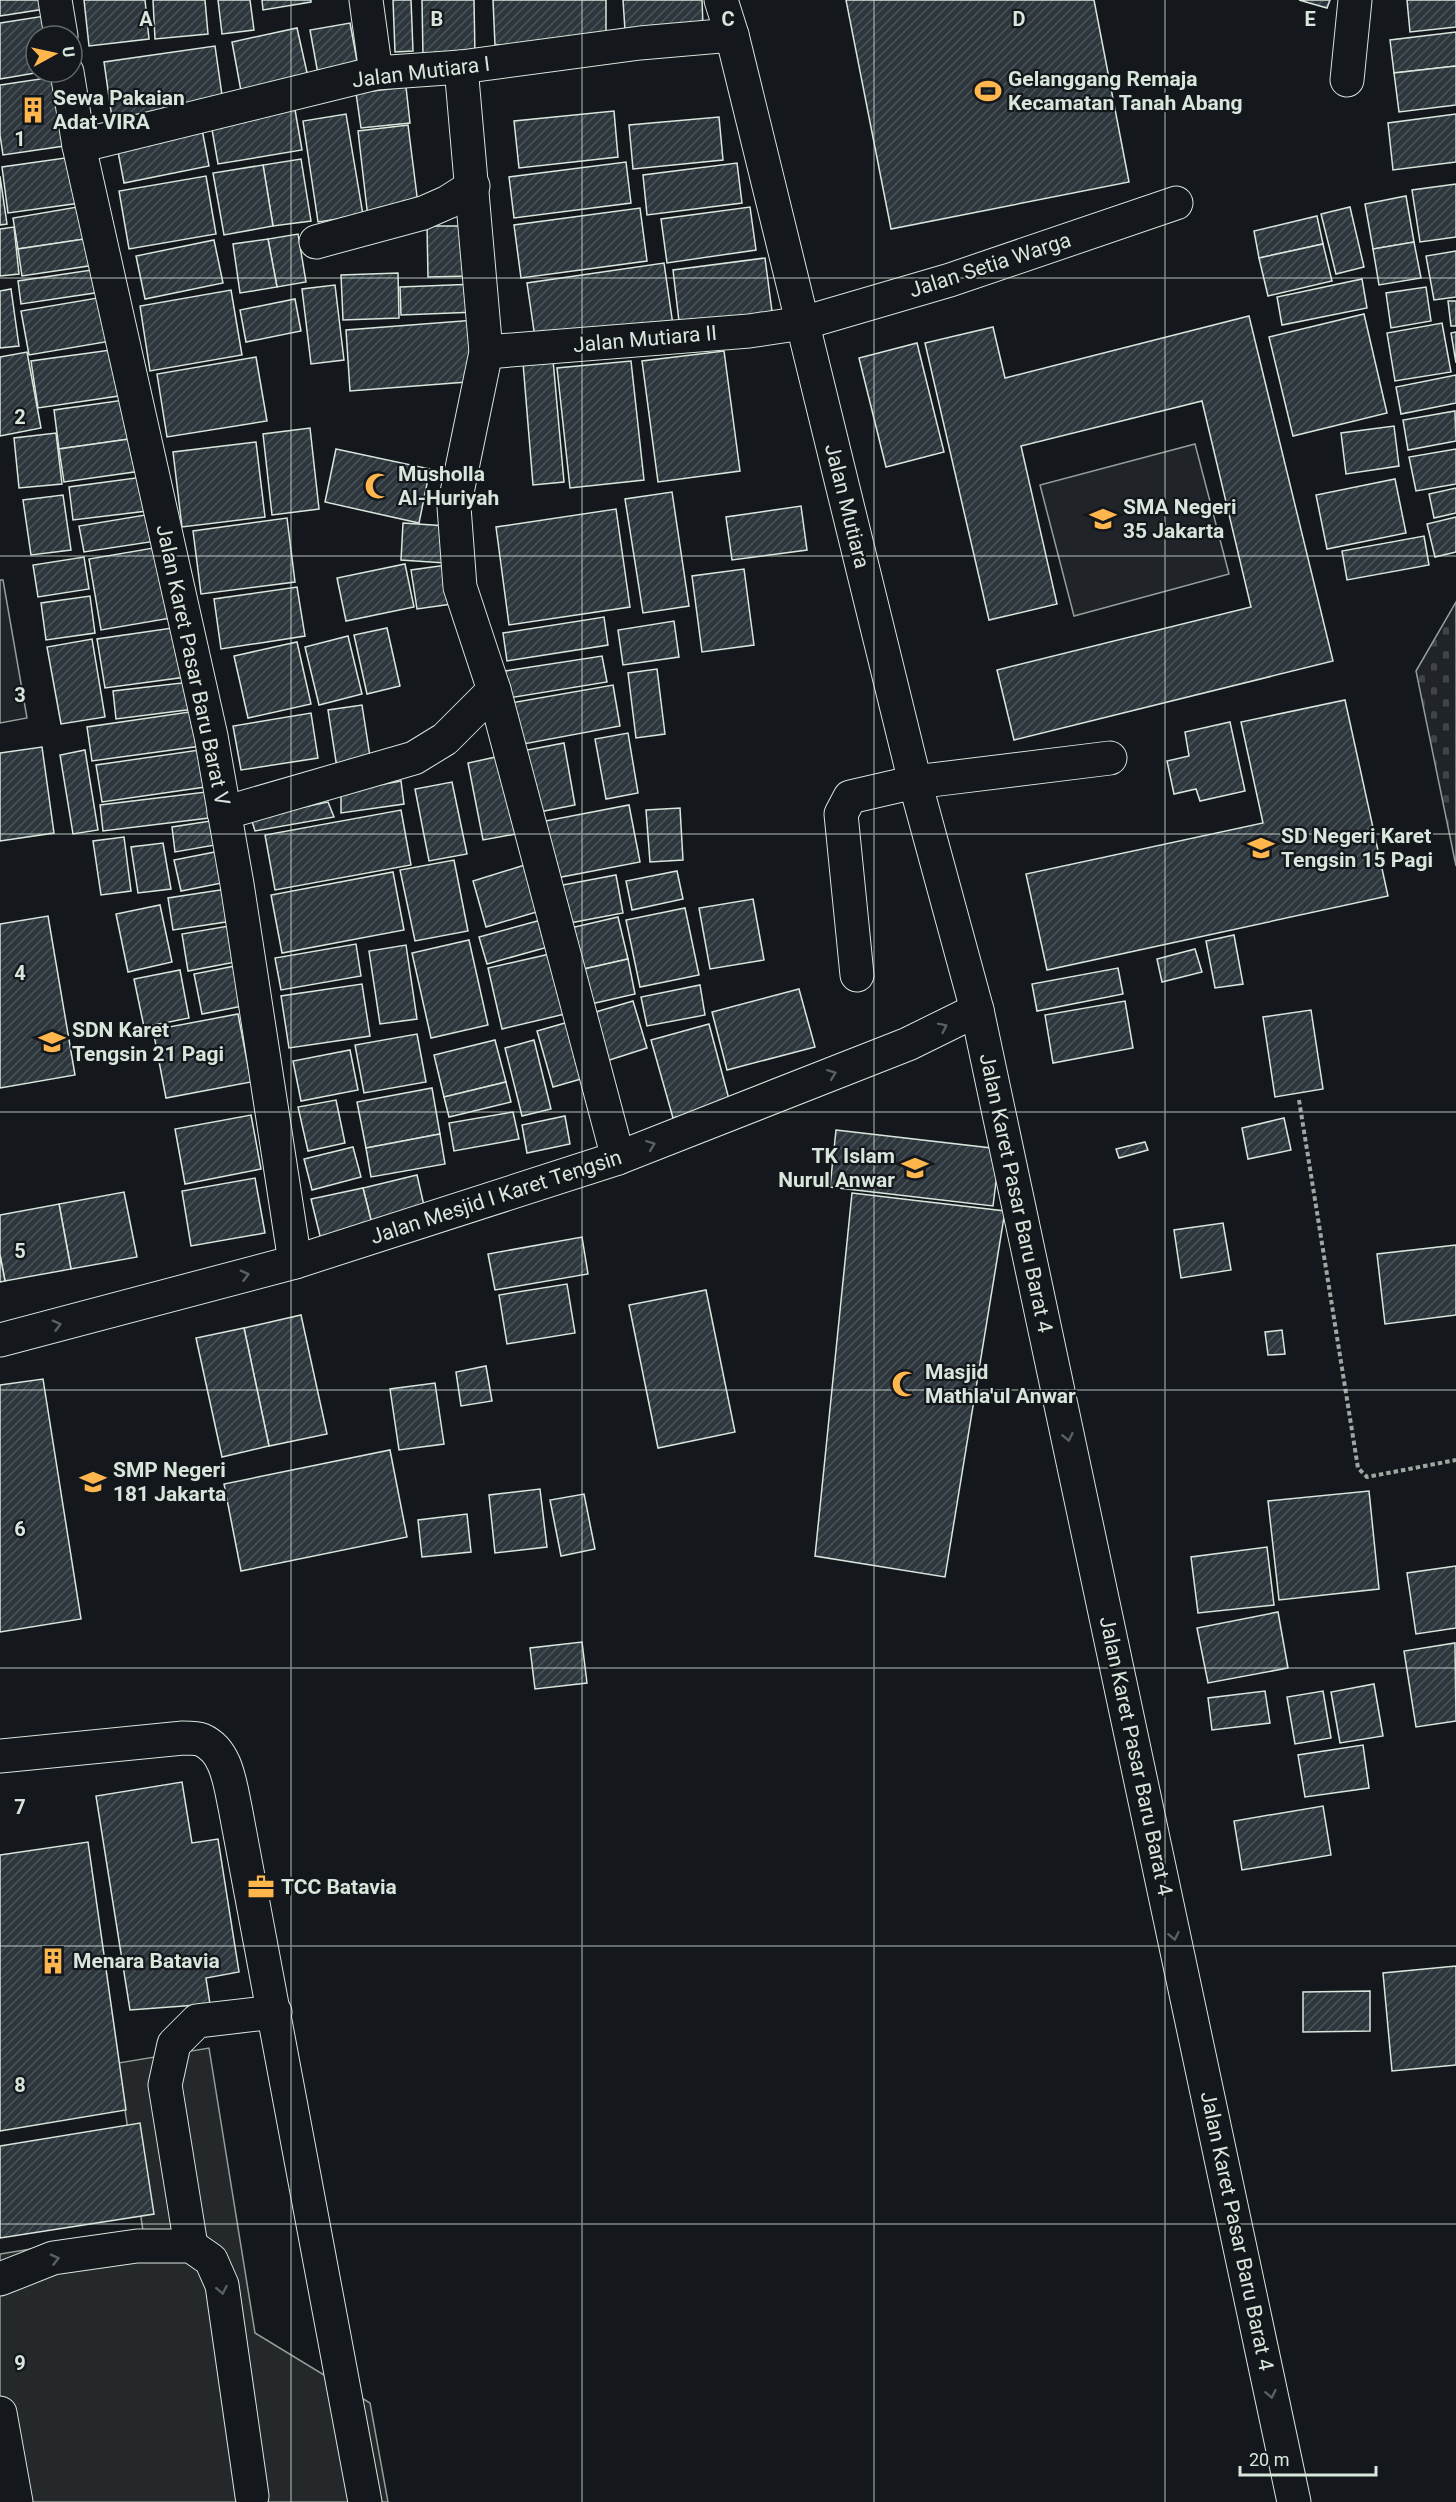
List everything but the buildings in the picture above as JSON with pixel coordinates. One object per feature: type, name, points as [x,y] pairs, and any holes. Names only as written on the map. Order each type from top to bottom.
[{"type":"street","points":[[55,0],[59,24]]},
{"type":"street","points":[[366,0],[376,73]]},
{"type":"street","name":"Jalan Mutiara","points":[[721,0],[732,35],[915,782],[977,1010]]},
{"type":"street","points":[[1347,80],[1355,0]]},
{"type":"street","name":"Jalan Mutiara I","points":[[79,146],[376,73],[461,67],[640,43],[732,35]]},
{"type":"street","points":[[461,67],[486,351],[454,507],[460,587],[494,690],[618,1158]]},
{"type":"street","name":"Jalan Karet Pasar Baru Barat V","points":[[69,84],[79,146],[211,736],[237,884],[295,1262]]},
{"type":"street","points":[[316,242],[423,213],[448,202],[473,186]]},
{"type":"street","name":"Jalan Setia Warga","points":[[803,323],[950,280],[1176,203]]},
{"type":"street","name":"Jalan Mutiara II","points":[[486,351],[691,336],[803,323]]},
{"type":"street","points":[[224,813],[414,758],[445,739],[494,690]]},
{"type":"street","points":[[857,975],[841,814],[850,797],[915,782],[1110,758]]},
{"type":"street","name":"Jalan Mesjid I Karet Tengsin","points":[[0,1340],[295,1262],[618,1158],[908,1044],[977,1010]]},
{"type":"street","name":"Jalan Karet Pasar Baru Barat 4","points":[[977,1010],[1078,1538],[1294,2502]]},
{"type":"street","points":[[0,1756],[183,1738],[201,1740],[218,1752],[228,1775],[235,1806],[365,2502]]},
{"type":"street","points":[[190,2246],[165,2085],[174,2044],[197,2021],[275,2012]]},
{"type":"street","points":[[0,2279],[53,2258],[137,2246],[190,2246],[212,2259],[222,2285],[252,2500]]},
{"type":"street","points":[[0,2413],[16,2502]]},
{"type":"path","points":[[1299,1100],[1358,1468],[1367,1477],[1456,1460]]},
{"type":"green space","points":[[1195,444],[1229,574],[1074,616],[1040,485]]},
{"type":"green space","points":[[0,580],[3,580],[27,718],[0,723]]},
{"type":"green space","points":[[1456,602],[1456,866],[1416,671]]},
{"type":"shaded area","points":[[209,2048],[255,2333],[370,2403],[388,2502],[0,2502],[0,2254],[143,2231],[118,2063]]},
{"type":"place","name":"Gelanggang Remaja Kecamatan Tanah Abang","points":[[988,91]]},
{"type":"place","name":"Sewa Pakaian Adat VIRA","points":[[33,110]]},
{"type":"place","name":"Musholla Al-Huriyah","points":[[378,486]]},
{"type":"place","name":"SMA Negeri 35 Jakarta","points":[[1103,519]]},
{"type":"place","name":"SD Negeri Karet Tengsin 15 Pagi","points":[[1261,848]]},
{"type":"place","name":"SDN Karet Tengsin 21 Pagi","points":[[52,1042]]},
{"type":"place","name":"TK Islam Nurul Anwar","points":[[915,1168]]},
{"type":"place","name":"Masjid Mathla'ul Anwar","points":[[905,1384]]},
{"type":"place","name":"SMP Negeri 181 Jakarta","points":[[93,1482]]},
{"type":"place","name":"TCC Batavia","points":[[261,1887]]},
{"type":"place","name":"Menara Batavia","points":[[53,1961]]}]
